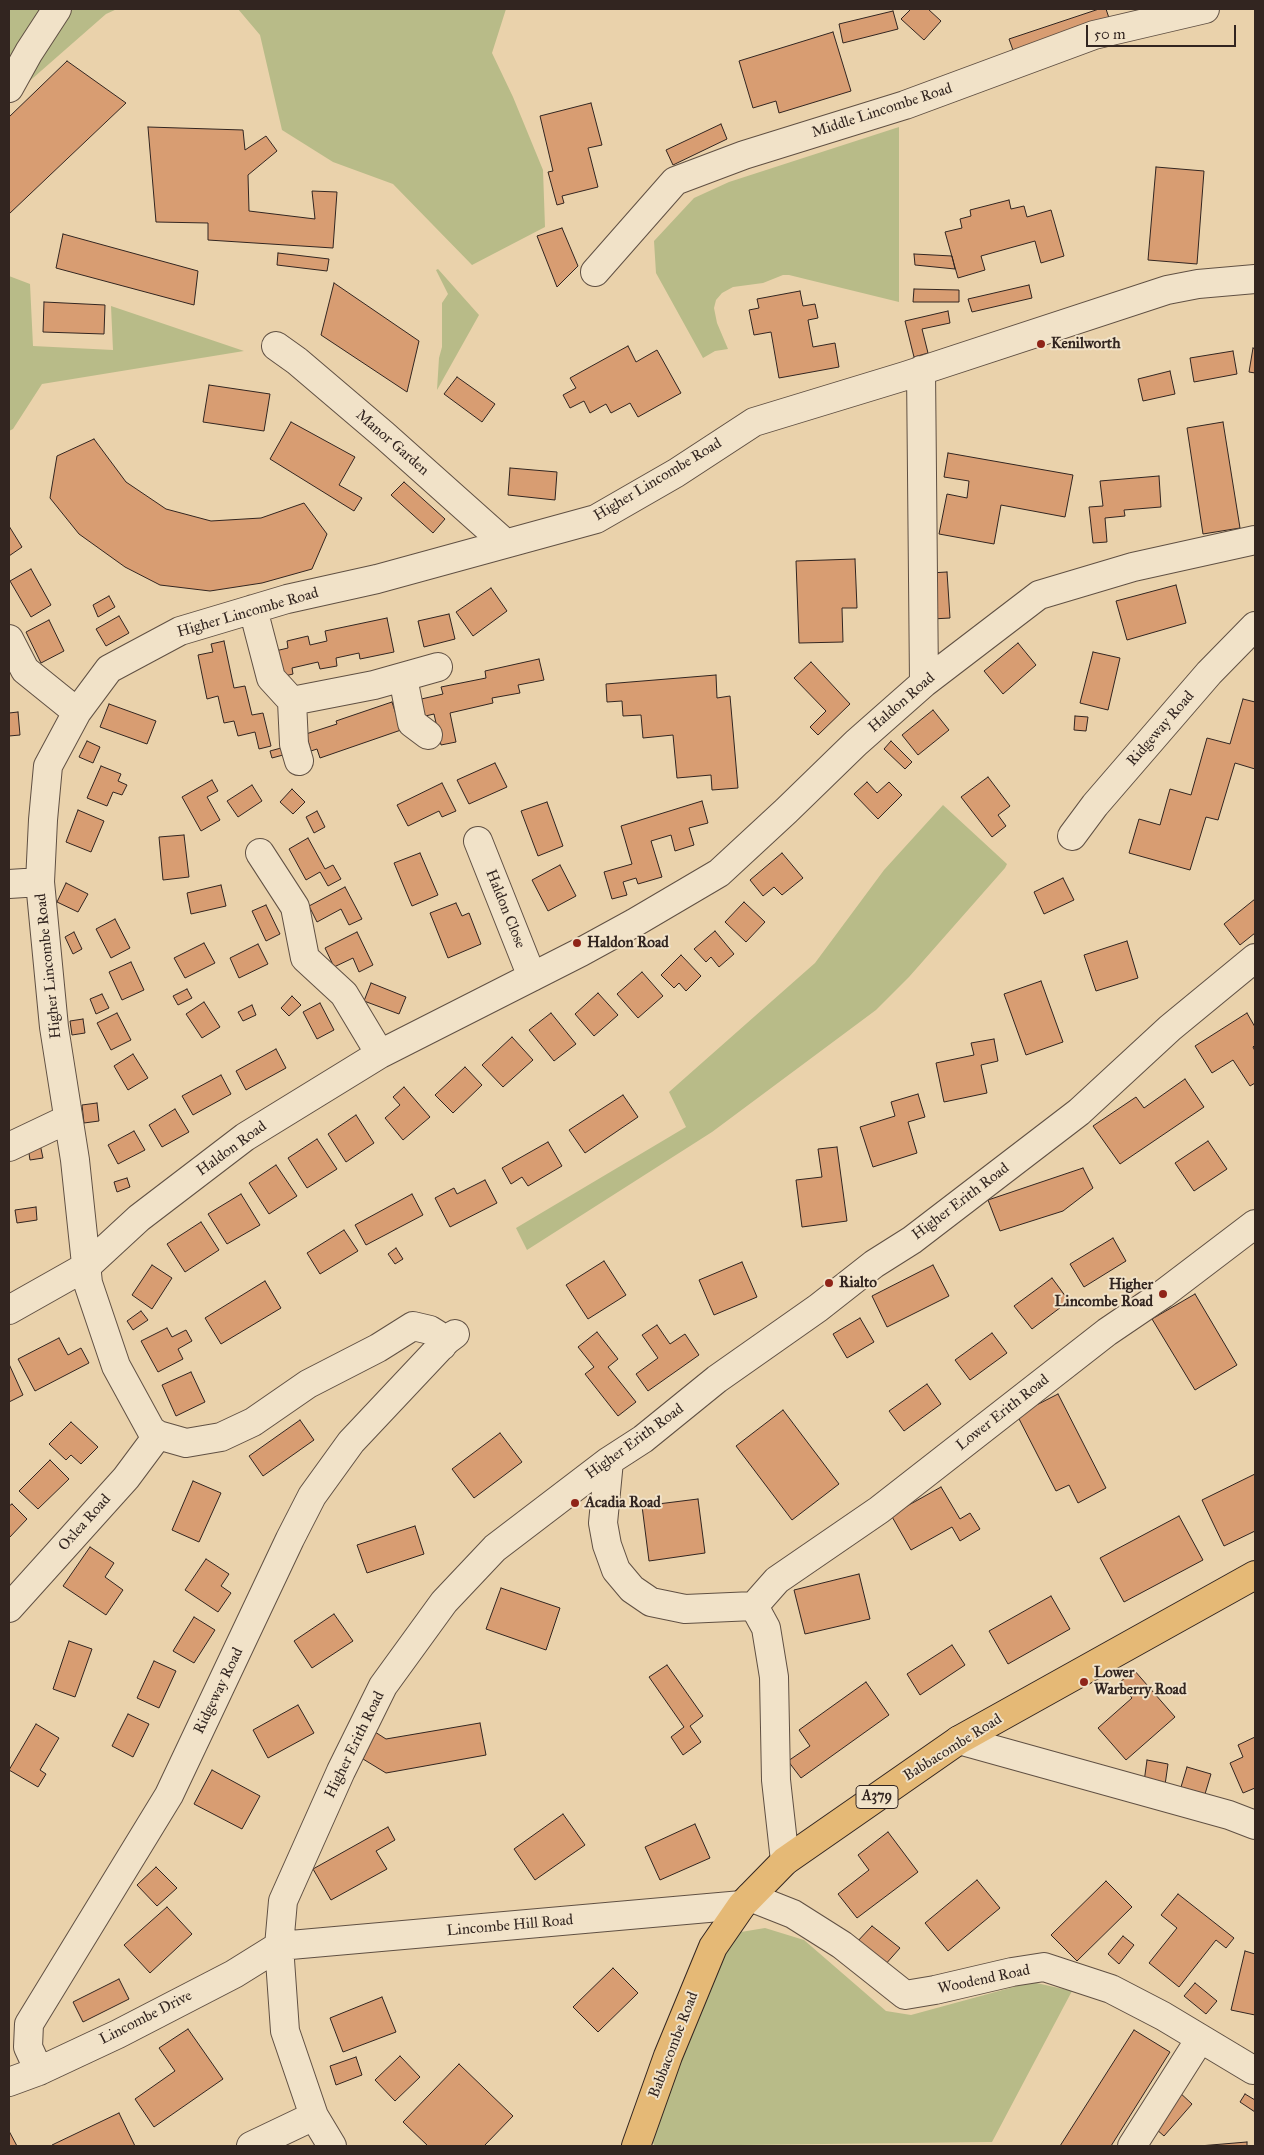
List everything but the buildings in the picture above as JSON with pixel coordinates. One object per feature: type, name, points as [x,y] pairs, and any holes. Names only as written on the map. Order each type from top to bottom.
[{"type":"main road","name":"Babbacombe Road","points":[[636,2146],[668,2056],[713,1947],[746,1901],[785,1861],[959,1740],[1255,1575]]},
{"type":"street","points":[[9,88],[29,52],[57,9]]},
{"type":"street","name":"Middle Lincombe Road","points":[[595,272],[675,181],[744,155],[905,105],[1094,35],[1205,9]]},
{"type":"street","name":"Higher Lincombe Road","points":[[158,1435],[151,1430],[116,1366],[88,1283],[68,1120],[54,1027],[40,882],[48,766],[77,712],[109,670],[180,631],[253,609],[377,579],[596,519],[676,473],[754,422],[1167,290],[1198,284],[1255,279]]},
{"type":"street","name":"Manor Garden","points":[[276,346],[297,361],[384,435],[505,543]]},
{"type":"street","points":[[921,370],[924,683]]},
{"type":"street","name":"Haldon Road","points":[[87,1266],[139,1218],[245,1136],[380,1054],[634,924],[719,873],[856,743],[924,683],[1040,595],[1133,567],[1255,540]]},
{"type":"street","points":[[253,609],[271,678],[292,701],[294,744],[299,762]]},
{"type":"street","name":"Ridgeway Road","points":[[1072,836],[1096,805],[1209,673],[1255,626]]},
{"type":"street","points":[[9,639],[17,674],[77,712]]},
{"type":"street","points":[[292,701],[403,678],[438,667]]},
{"type":"street","points":[[403,678],[412,723],[428,735]]},
{"type":"street","name":"Haldon Close","points":[[478,841],[532,976]]},
{"type":"street","points":[[260,853],[295,907],[305,958],[344,994],[380,1054]]},
{"type":"street","points":[[9,884],[40,882]]},
{"type":"street","name":"Higher Erith Road","points":[[332,2146],[314,2116],[285,2031],[279,1946],[283,1901],[341,1771],[383,1686],[444,1602],[495,1548],[608,1461],[643,1438],[717,1380],[818,1308],[874,1264],[912,1240],[1079,1112],[1170,1028],[1255,958]]},
{"type":"street","points":[[9,1147],[68,1120]]},
{"type":"street","name":"Lower Erith Road","points":[[754,1606],[777,1580],[879,1510],[1107,1332],[1163,1294],[1255,1224]]},
{"type":"street","points":[[9,1310],[87,1266]]},
{"type":"street","name":"Ridgeway Road","points":[[39,2071],[28,2047],[29,2024],[169,1795],[312,1496],[352,1442],[448,1340],[430,1330],[414,1326],[378,1348],[308,1384],[253,1422],[221,1437],[186,1443],[158,1435]]},
{"type":"street","name":"Oxlea Road","points":[[9,1608],[126,1478],[158,1435]]},
{"type":"street","points":[[608,1461],[603,1523],[607,1545],[616,1570],[632,1589],[651,1602],[685,1609],[754,1606],[766,1628],[774,1678],[776,1780],[785,1861]]},
{"type":"street","points":[[959,1740],[1229,1815],[1255,1825]]},
{"type":"street","name":"Lincombe Hill Road","points":[[279,1946],[746,1901]]},
{"type":"street","name":"Woodend Road","points":[[746,1901],[793,1914],[842,1945],[905,1995],[1012,1972],[1044,1968],[1111,1989],[1163,2016],[1253,2070]]},
{"type":"street","name":"Lincombe Drive","points":[[9,2082],[39,2071],[118,2034],[234,1974],[279,1946]]},
{"type":"street","points":[[1132,2146],[1200,2039]]},
{"type":"street","points":[[251,2146],[314,2116]]},
{"type":"green space","points":[[9,9],[117,9],[106,14],[9,99]]},
{"type":"green space","points":[[238,9],[506,9],[492,53],[513,97],[543,170],[545,227],[472,265],[393,184],[333,162],[282,130],[260,35]]},
{"type":"green space","points":[[899,127],[899,302],[789,275],[783,275],[763,283],[733,287],[722,293],[716,300],[714,308],[717,323],[728,349],[715,351],[703,358],[656,273],[654,241],[694,198],[729,182]]},
{"type":"green space","points":[[438,269],[479,315],[437,390],[439,358],[442,347],[442,303],[448,294],[436,270]]},
{"type":"green space","points":[[9,276],[30,284],[33,346],[113,350],[111,306],[244,351],[42,384],[13,429],[9,431]]},
{"type":"green space","points":[[943,805],[1007,864],[909,977],[876,1010],[712,1132],[527,1250],[516,1228],[686,1127],[669,1092],[815,963],[884,870]]},
{"type":"green space","points":[[765,1928],[804,1940],[886,2011],[911,2015],[1032,1982],[1072,1991],[992,2142],[655,2146],[651,2140],[721,1959],[741,1932]]},
{"type":"place","name":"Kenilworth","points":[[1041,344]]},
{"type":"place","name":"Haldon Road","points":[[577,943]]},
{"type":"place","name":"Rialto","points":[[829,1283]]},
{"type":"place","name":"Higher Lincombe Road","points":[[1163,1294]]},
{"type":"place","name":"Acadia Road","points":[[575,1503]]},
{"type":"place","name":"Lower Warberry Road","points":[[1084,1682]]}]
